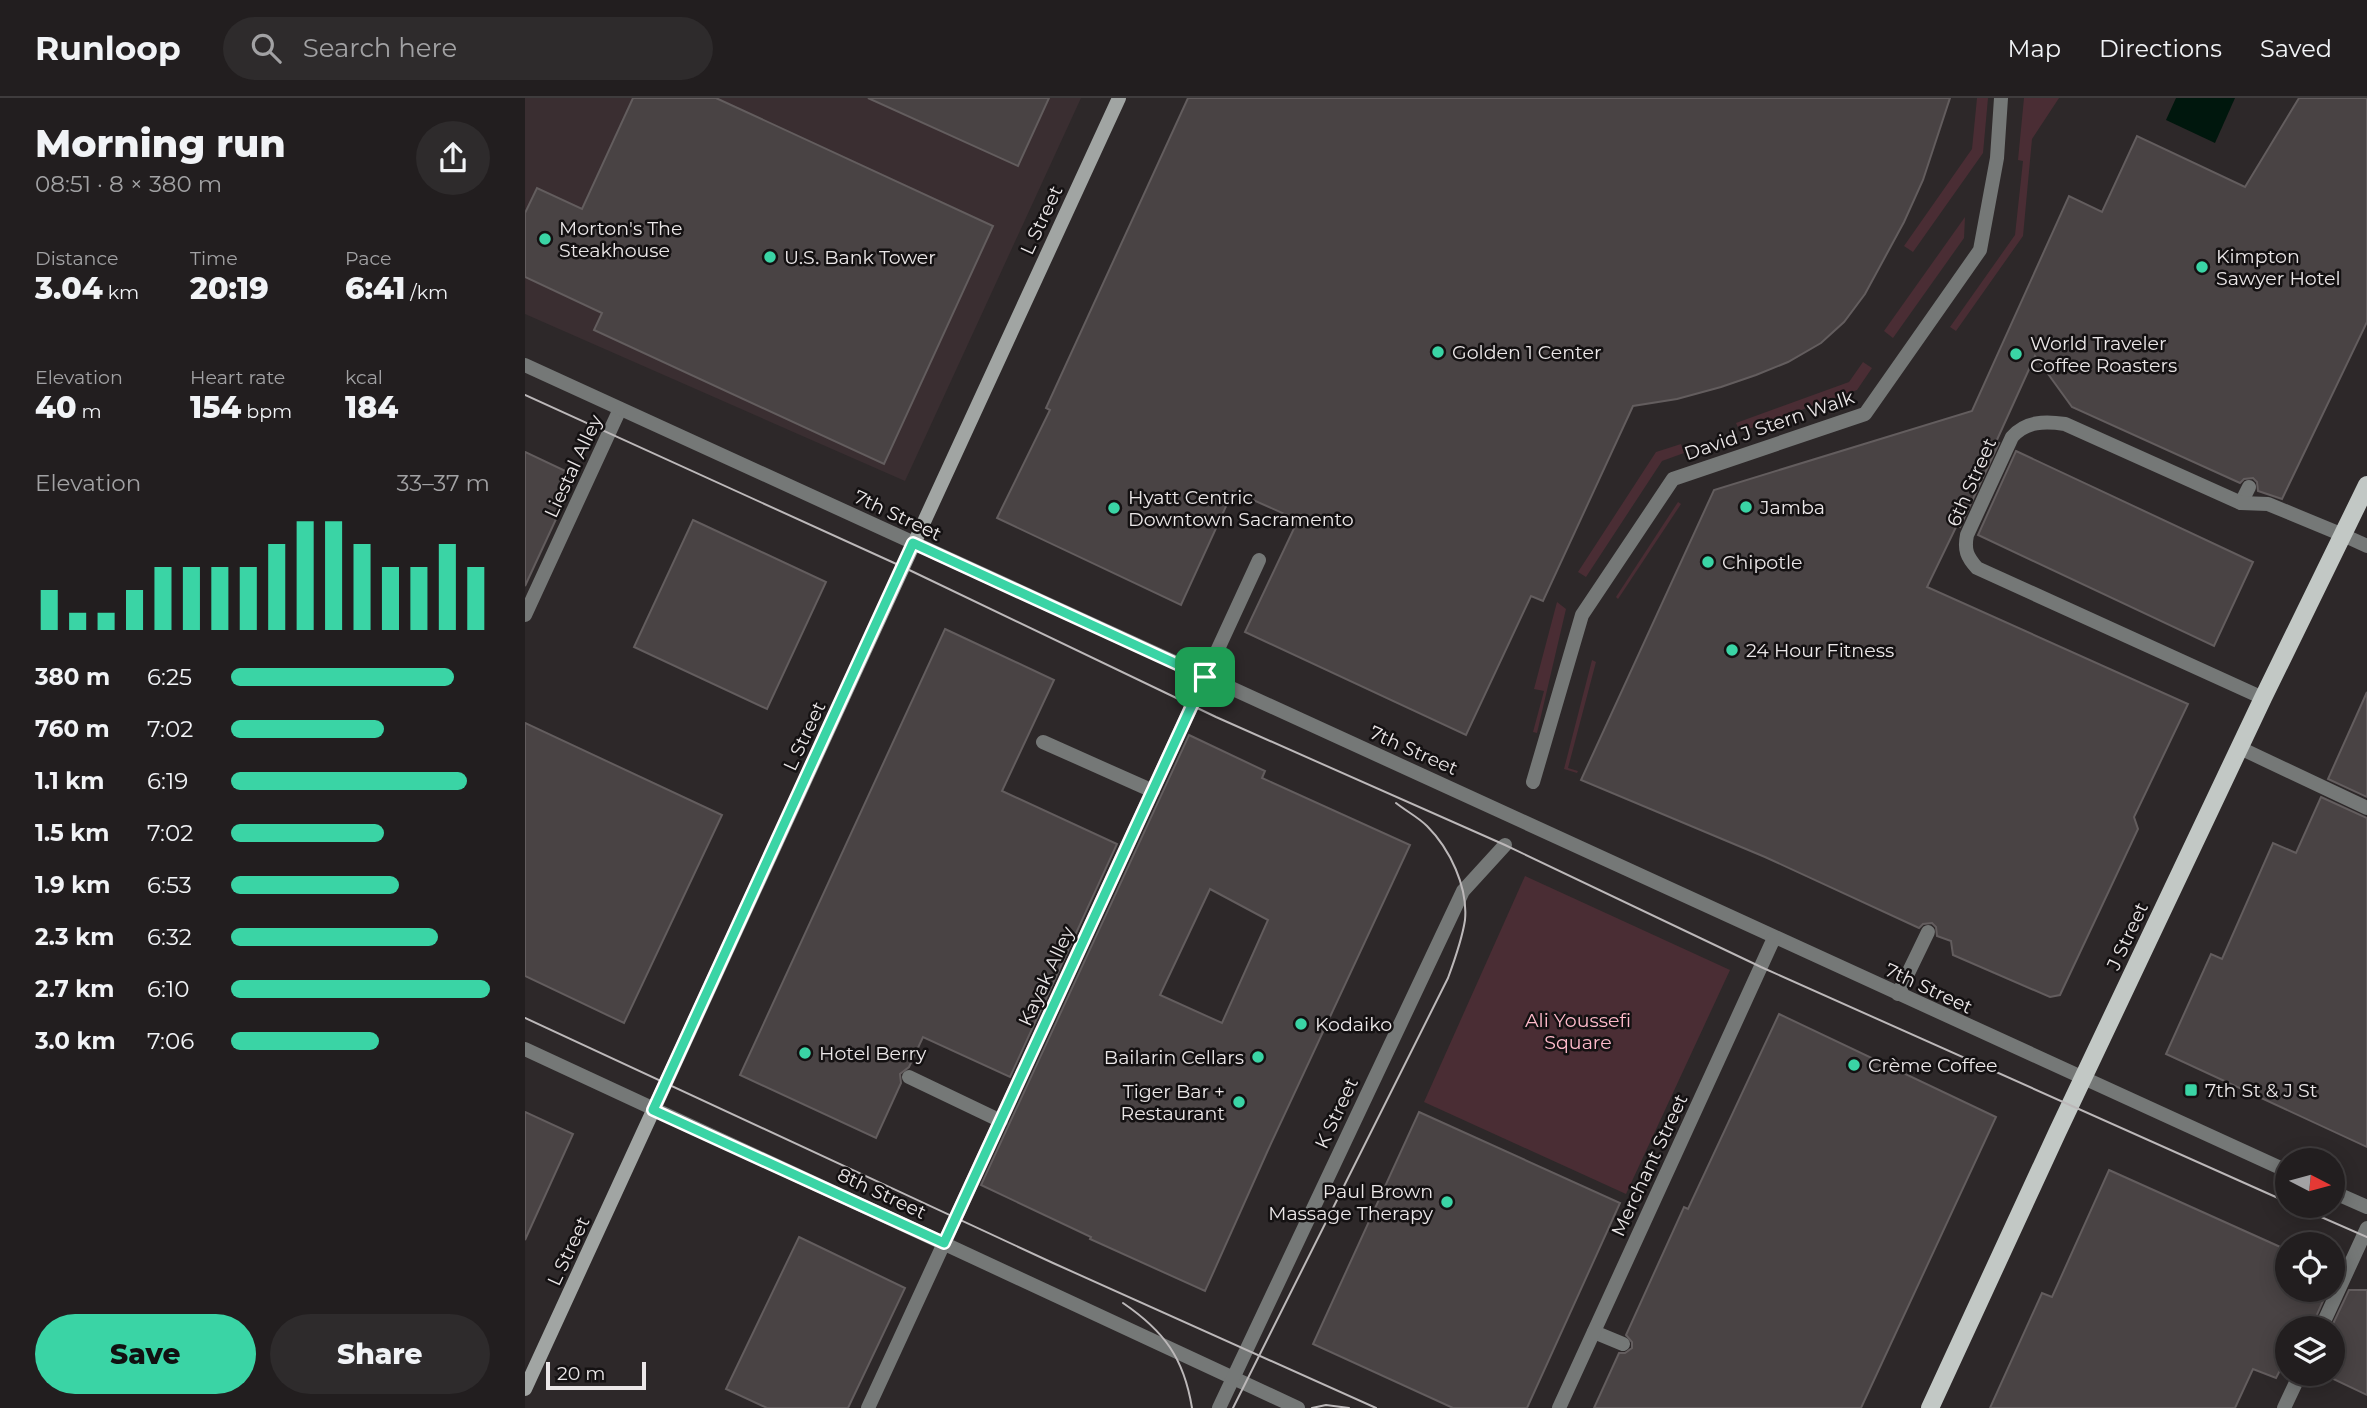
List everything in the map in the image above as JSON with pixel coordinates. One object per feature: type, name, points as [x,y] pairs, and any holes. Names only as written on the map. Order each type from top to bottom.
[{"type":"main road","name":"L Street","points":[[525,1389],[1119,98]]},
{"type":"main road","name":"J Street","points":[[1930,1408],[2082,1079],[2367,485]]},
{"type":"street","name":"David J Stern Walk","points":[[1533,782],[1582,615],[1673,479],[1865,414],[1980,250],[1997,159],[2001,98]]},
{"type":"street","name":"7th Street","points":[[525,365],[2275,1166]]},
{"type":"street","name":"Liestal Alley","points":[[525,615],[620,409]]},
{"type":"street","name":"6th Street","points":[[2263,698],[1977,568],[1969,559],[1965,548],[1967,535],[2012,437],[2019,429],[2033,424],[2049,421],[2065,424],[2241,503],[2268,504],[2367,546]]},
{"type":"street","points":[[2241,503],[2249,487]]},
{"type":"street","name":"Kayak Alley","points":[[868,1408],[1259,560]]},
{"type":"street","points":[[1043,742],[1153,791]]},
{"type":"street","points":[[2240,748],[2367,808]]},
{"type":"street","name":"K Street","points":[[1219,1408],[1463,891],[1506,845]]},
{"type":"street","points":[[1898,994],[1928,932]]},
{"type":"street","name":"Merchant Street","points":[[1559,1408],[1774,938]]},
{"type":"street","name":"8th Street","points":[[525,1049],[1298,1408]]},
{"type":"street","points":[[909,1077],[1001,1121]]},
{"type":"street","points":[[2345,1197],[2367,1207]]},
{"type":"street","points":[[2327,1316],[2367,1228]]},
{"type":"street","points":[[1594,1332],[1623,1344]]},
{"type":"street","points":[[2284,1408],[2294,1386]]},
{"type":"shaded area","name":"U.S. Bank Tower","points":[[525,98],[1081,98],[905,481],[525,314]]},
{"type":"shaded area","points":[[2176,98],[2235,98],[2215,143],[2166,120]]},
{"type":"green space","points":[[1977,98],[1988,98],[1983,153],[1913,252],[1904,246],[1972,149]]},
{"type":"green space","points":[[2024,98],[2059,98],[2032,139],[2023,236],[1956,331],[1950,327],[2015,235],[2023,161],[2018,160]]},
{"type":"green space","points":[[1965,217],[1964,238],[1893,338],[1884,331]]},
{"type":"green space","points":[[1863,362],[1872,368],[1857,390],[1740,432],[1736,423],[1849,382]]},
{"type":"green space","points":[[1681,444],[1684,453],[1662,461],[1586,577],[1578,572],[1656,452]]},
{"type":"green space","points":[[1678,502],[1681,504],[1618,599],[1616,597]]},
{"type":"green space","points":[[1557,602],[1566,609],[1537,733],[1533,732],[1544,691],[1534,689]]},
{"type":"green space","points":[[1592,660],[1596,662],[1568,768],[1578,771],[1577,773],[1564,769]]},
{"type":"green space","name":"Ali Youssefi Square","points":[[1525,876],[1730,970],[1626,1194],[1424,1102]]},
{"type":"building","name":"U.S. Bank Tower","points":[[633,98],[716,98],[993,226],[884,464],[594,330],[602,313],[525,277],[525,213],[537,188],[582,209]]},
{"type":"building","points":[[868,98],[1049,98],[1018,166]]},
{"type":"building","name":"Golden 1 Center","points":[[1188,98],[1950,98],[1923,180],[1904,222],[1865,294],[1844,322],[1821,343],[1788,362],[1756,375],[1677,399],[1633,406],[1543,601],[1531,596],[1466,735],[1245,632],[1298,520],[1233,491],[1181,605],[997,518],[1050,410],[1046,408]]},
{"type":"building","points":[[2299,98],[2367,98],[2367,322],[2282,499],[2258,491],[2257,482],[2253,478],[2244,479],[2240,483],[2072,407],[2035,356],[1960,527],[1957,525],[1927,587],[2188,704],[2134,817],[2138,829],[2060,995],[2050,997],[1953,955],[1951,941],[1937,936],[1936,927],[1932,923],[1923,924],[1919,928],[1765,857],[1581,780],[1714,490],[1972,411],[2069,196],[2102,212],[2137,136],[2245,187]]},
{"type":"building","points":[[2016,451],[2253,562],[2214,646],[1978,535]]},
{"type":"building","points":[[525,452],[576,476],[525,586]]},
{"type":"building","points":[[693,520],[826,582],[767,709],[634,647]]},
{"type":"building","points":[[945,629],[1054,680],[1002,791],[1117,844],[1010,1077],[923,1037],[909,1067],[900,1074],[901,1083],[876,1138],[740,1075]]},
{"type":"building","points":[[2367,692],[2367,797],[2328,779]]},
{"type":"building","points":[[525,723],[722,815],[624,1023],[525,976]]},
{"type":"building","points":[[1189,735],[1265,771],[1262,778],[1410,845],[1205,1291],[1090,1239],[1091,1237],[981,1185]],"holes":[[[1210,889],[1268,920],[1222,1023],[1160,995]]]},
{"type":"building","points":[[2321,797],[2367,818],[2367,1147],[2166,1054],[2211,954],[2222,959],[2273,843],[2296,853]]},
{"type":"building","points":[[1779,1014],[1996,1117],[1861,1408],[1594,1408],[1619,1353],[1625,1353],[1632,1348],[1632,1342],[1626,1335],[1684,1207],[1688,1209]]},
{"type":"building","points":[[525,1112],[573,1134],[525,1240]]},
{"type":"building","points":[[1419,1112],[1620,1203],[1527,1408],[1453,1408],[1313,1344]]},
{"type":"building","points":[[2109,1170],[2275,1245],[2275,1302],[2323,1302],[2316,1316],[2275,1316],[2275,1378],[2253,1369],[2235,1408],[1990,1408],[2042,1293],[2052,1297]]},
{"type":"building","points":[[799,1237],[905,1288],[848,1408],[767,1408],[726,1389]]},
{"type":"building","points":[[2349,1290],[2367,1290],[2367,1395],[2345,1384],[2345,1316],[2337,1316]]},
{"type":"tram line","points":[[525,395],[903,567],[1216,717],[1505,845],[1761,967],[2275,1197]]},
{"type":"tram line","points":[[1233,1408],[1448,978],[1460,942],[1465,907],[1456,869],[1427,826],[1396,803]]},
{"type":"tram line","points":[[525,1018],[1053,1263],[1376,1408]]},
{"type":"tram line","points":[[2323,1218],[2367,1237]]},
{"type":"tram line","points":[[1123,1303],[1150,1324],[1170,1347],[1184,1374],[1192,1408]]},
{"type":"tram line","points":[[1312,1408],[1326,1405],[1349,1408]]},
{"type":"place","name":"Morton's The Steakhouse","points":[[545,239]]},
{"type":"place","name":"U.S. Bank Tower","points":[[770,257]]},
{"type":"place","name":"Kimpton Sawyer Hotel","points":[[2202,267]]},
{"type":"place","name":"Golden 1 Center","points":[[1438,352]]},
{"type":"place","name":"World Traveler Coffee Roasters","points":[[2016,354]]},
{"type":"place","name":"Jamba","points":[[1746,507]]},
{"type":"place","name":"Hyatt Centric Downtown Sacramento","points":[[1114,508]]},
{"type":"place","name":"Chipotle","points":[[1708,562]]},
{"type":"place","name":"24 Hour Fitness","points":[[1732,650]]},
{"type":"place","name":"Kodaiko","points":[[1301,1024]]},
{"type":"place","name":"Hotel Berry","points":[[805,1053]]},
{"type":"place","name":"Bailarin Cellars","points":[[1258,1057]]},
{"type":"place","name":"Crème Coffee","points":[[1854,1065]]},
{"type":"place","name":"7th St & J St","points":[[2191,1090]]},
{"type":"place","name":"Tiger Bar + Restaurant","points":[[1239,1102]]},
{"type":"place","name":"Paul Brown Massage Therapy","points":[[1447,1202]]},
{"type":"route","points":[[913,543],[1205,677],[944,1243],[653,1110],[913,543]]}]
